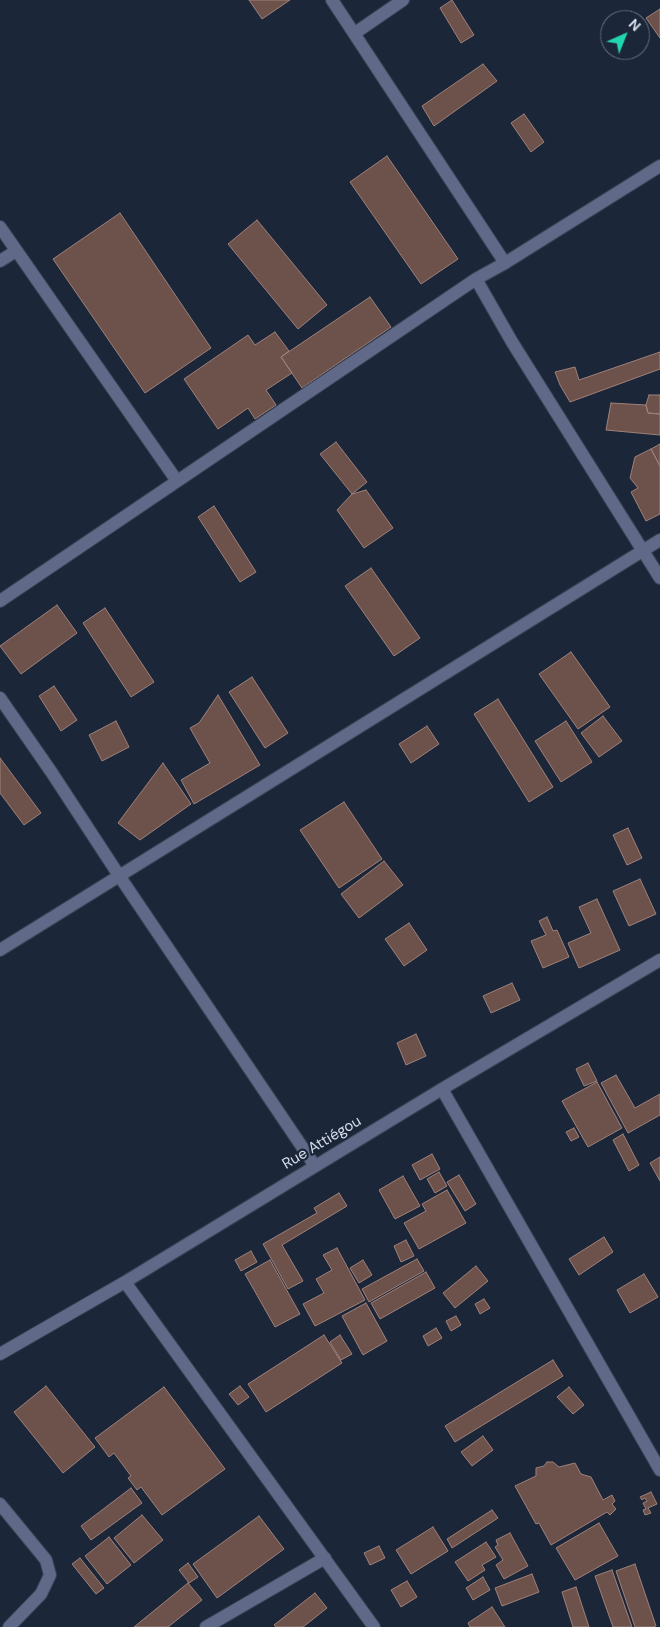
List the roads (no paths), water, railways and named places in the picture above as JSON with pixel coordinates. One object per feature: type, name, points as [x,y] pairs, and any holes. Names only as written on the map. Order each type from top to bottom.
[{"type":"street","points":[[332,0],[505,263]]},
{"type":"street","points":[[355,33],[403,0]]},
{"type":"street","points":[[0,601],[476,279],[505,263],[660,166]]},
{"type":"street","points":[[0,227],[177,481]]},
{"type":"street","points":[[0,261],[16,250]]},
{"type":"street","points":[[476,279],[660,578]]},
{"type":"street","points":[[0,950],[660,540]]},
{"type":"street","points":[[0,698],[315,1166]]},
{"type":"street","name":"Rue Attiégou","points":[[0,1354],[124,1282],[442,1089],[660,960]]},
{"type":"street","points":[[442,1089],[660,1470]]},
{"type":"street","points":[[124,1282],[374,1627]]},
{"type":"street","points":[[0,1504],[46,1560],[50,1575],[41,1594],[10,1627]]},
{"type":"street","points":[[206,1627],[325,1558]]}]
